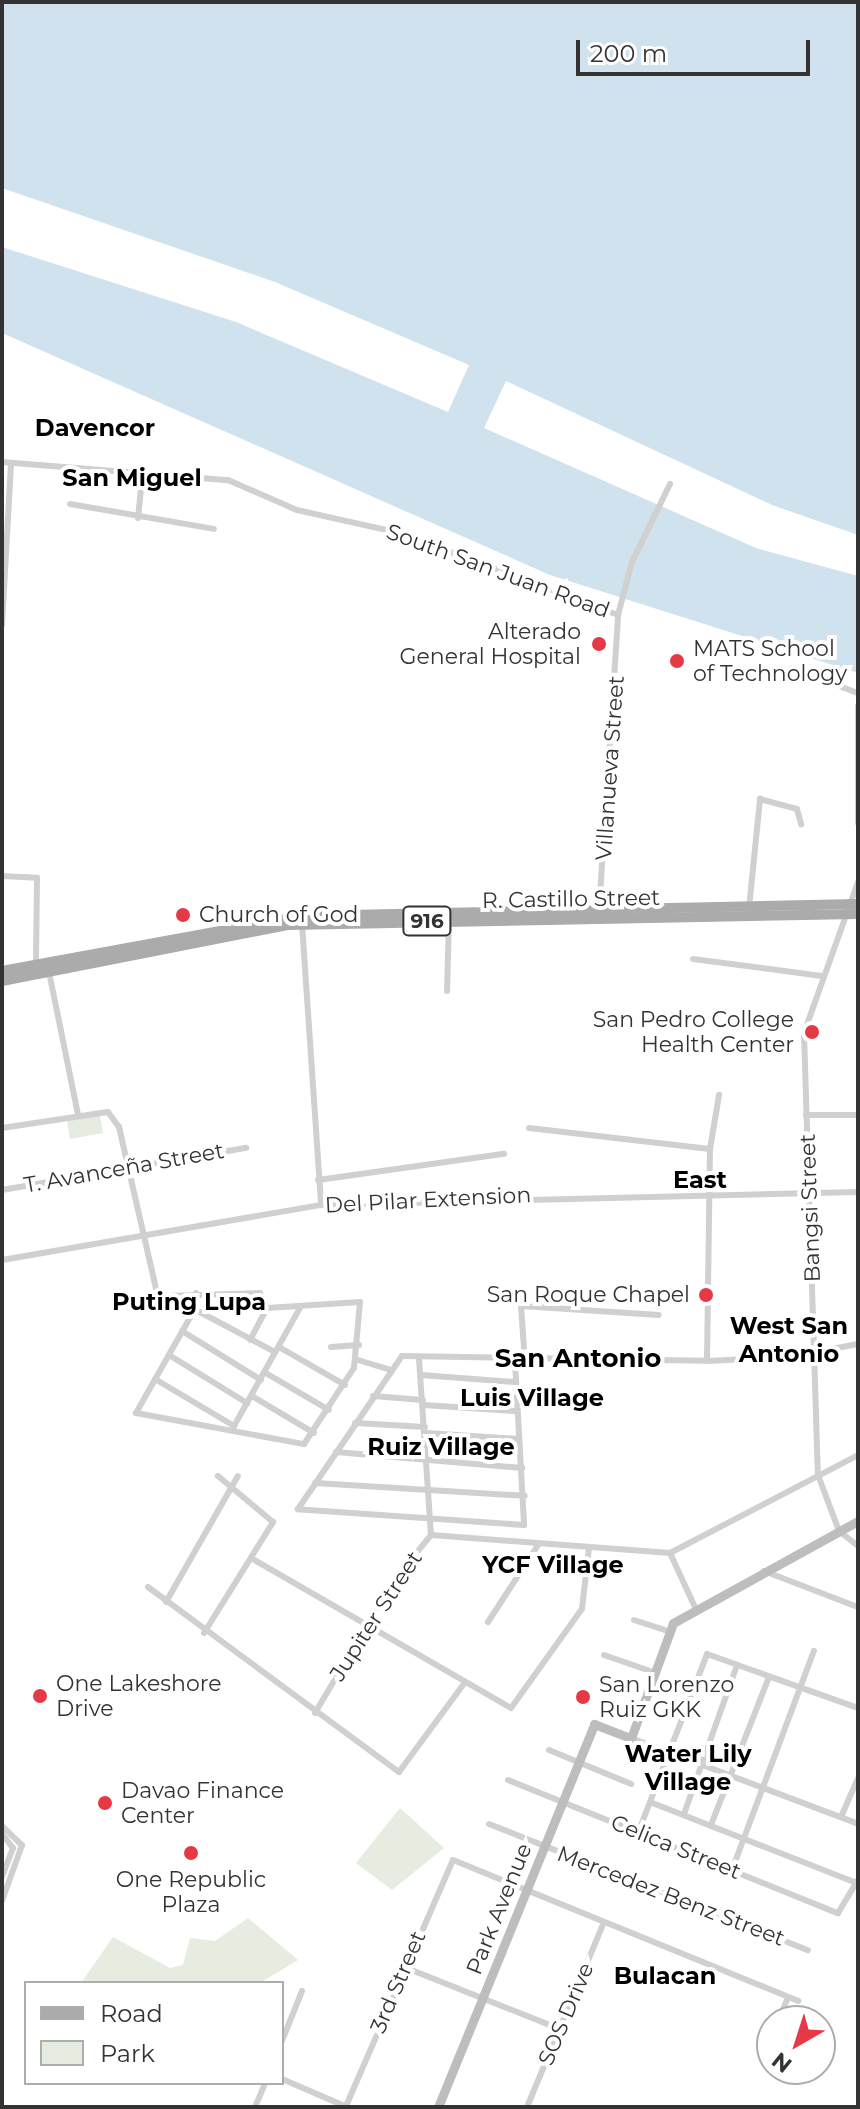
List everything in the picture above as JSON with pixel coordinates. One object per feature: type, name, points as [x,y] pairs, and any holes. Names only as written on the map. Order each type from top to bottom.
[{"type":"main road","name":"R. Castillo Street","points":[[2,971],[42,968],[301,920],[855,909]]},
{"type":"main road","name":"R. Castillo Street","points":[[301,920],[449,920],[526,915]]},
{"type":"main road","name":"R. Castillo Street","points":[[2,981],[42,968]]},
{"type":"street","name":"South San Juan Road","points":[[2,462],[143,470],[228,480],[297,510],[386,528],[618,615]]},
{"type":"street","points":[[2,625],[3,559],[11,463]]},
{"type":"street","points":[[138,518],[143,470]]},
{"type":"street","name":"Villanueva Street","points":[[599,914],[618,615],[632,562],[670,484]]},
{"type":"street","points":[[70,504],[214,529]]},
{"type":"street","points":[[791,668],[858,693]]},
{"type":"street","points":[[858,706],[858,823]]},
{"type":"street","points":[[749,910],[760,799],[797,809],[801,824]]},
{"type":"street","points":[[2,876],[38,880],[42,968],[78,1114]]},
{"type":"street","name":"Bangsi Street","points":[[839,1531],[818,1475],[805,1025],[822,976],[855,909],[858,882]]},
{"type":"street","points":[[301,920],[321,1205]]},
{"type":"street","points":[[447,991],[449,920]]},
{"type":"street","points":[[693,959],[822,976]]},
{"type":"street","points":[[707,1361],[710,1149],[719,1095]]},
{"type":"street","points":[[2,1128],[100,1110],[114,1117],[141,1236],[159,1293],[260,1293],[267,1308]]},
{"type":"street","points":[[806,1115],[858,1115]]},
{"type":"street","points":[[529,1128],[710,1149]]},
{"type":"street","name":"T. Avanceña Street","points":[[2,1190],[127,1165],[246,1148]]},
{"type":"street","points":[[318,1180],[504,1154]]},
{"type":"street","name":"Del Pilar Extension","points":[[2,1260],[321,1205],[709,1191],[858,1192]]},
{"type":"street","points":[[196,1293],[194,1309],[136,1413],[234,1426],[304,1444],[329,1410],[358,1360],[360,1302],[267,1308]]},
{"type":"street","points":[[525,1362],[521,1306],[659,1315]]},
{"type":"street","points":[[250,1340],[267,1308]]},
{"type":"street","points":[[234,1426],[300,1308]]},
{"type":"street","points":[[194,1309],[250,1340],[277,1350],[345,1385]]},
{"type":"street","points":[[182,1331],[329,1410]]},
{"type":"street","points":[[515,1362],[515,1411],[525,1496],[521,1526],[298,1509],[402,1356],[515,1362],[707,1361],[814,1355],[858,1344]]},
{"type":"street","points":[[331,1347],[359,1345]]},
{"type":"street","points":[[169,1355],[247,1403]]},
{"type":"street","name":"Jupiter Street","points":[[315,1713],[365,1626],[431,1535],[433,1519],[419,1357]]},
{"type":"street","points":[[358,1360],[390,1370]]},
{"type":"street","points":[[421,1375],[515,1382]]},
{"type":"street","points":[[155,1379],[234,1426]]},
{"type":"street","points":[[252,1396],[314,1433]]},
{"type":"street","points":[[373,1396],[515,1411]]},
{"type":"street","points":[[355,1423],[519,1439]]},
{"type":"street","points":[[336,1452],[522,1468]]},
{"type":"street","points":[[431,1535],[670,1553],[858,1455]]},
{"type":"street","points":[[204,1633],[273,1522],[218,1476]]},
{"type":"street","points":[[166,1602],[238,1476]]},
{"type":"street","points":[[315,1483],[525,1496]]},
{"type":"street","points":[[858,1521],[695,1607],[668,1631],[631,1738],[858,1824]]},
{"type":"street","points":[[839,1531],[858,1546]]},
{"type":"street","points":[[488,1622],[538,1545]]},
{"type":"street","points":[[251,1558],[463,1685],[514,1707],[582,1609],[589,1548]]},
{"type":"street","points":[[670,1553],[695,1607]]},
{"type":"street","points":[[762,1570],[858,1607]]},
{"type":"street","points":[[148,1587],[204,1633],[400,1772],[463,1685]]},
{"type":"street","points":[[634,1620],[668,1631]]},
{"type":"street","points":[[732,1870],[814,1651]]},
{"type":"street","points":[[604,1655],[653,1672]]},
{"type":"street","points":[[638,1833],[704,1656],[858,1708]]},
{"type":"street","points":[[684,1814],[737,1665]]},
{"type":"street","points":[[711,1825],[769,1677]]},
{"type":"street","name":"Park Avenue","points":[[438,2107],[594,1724],[631,1738]]},
{"type":"street","points":[[549,1750],[631,1784]]},
{"type":"street","points":[[841,1817],[858,1778]]},
{"type":"street","name":"Celica Street","points":[[508,1780],[844,1912],[857,1882]]},
{"type":"street","points":[[650,1802],[857,1882]]},
{"type":"street","name":"Mercedez Benz Street","points":[[489,1824],[808,1950]]},
{"type":"street","points":[[2,1826],[22,1849],[2,1901]]},
{"type":"street","points":[[2,1834],[13,1848],[2,1877]]},
{"type":"street","name":"3rd Street","points":[[346,2107],[404,1967],[453,1860],[526,1890]]},
{"type":"street","points":[[526,1890],[798,2001]]},
{"type":"street","name":"SOS Drive","points":[[527,2107],[604,1922]]},
{"type":"street","points":[[404,1967],[560,2029]]},
{"type":"street","points":[[284,2036],[302,1991]]},
{"type":"street","points":[[785,2005],[788,1997]]},
{"type":"street","points":[[284,2080],[346,2107]]},
{"type":"street","points":[[255,2107],[264,2085]]},
{"type":"green space","points":[[100,1115],[103,1133],[70,1139],[67,1121]]},
{"type":"green space","points":[[400,1808],[444,1848],[392,1890],[356,1863]]},
{"type":"green space","points":[[248,1918],[298,1960],[263,1981],[82,1981],[113,1937],[170,1968],[183,1965],[190,1938],[215,1941]]},
{"type":"water","points":[[2,2],[858,2],[858,535],[772,505],[506,381],[484,428],[756,548],[858,576],[858,673],[550,575],[2,333],[2,247],[236,322],[448,412],[469,365],[275,282],[2,188]]},
{"type":"place","name":"Alterado General Hospital","points":[[599,644]]},
{"type":"place","name":"MATS School of Technology","points":[[677,661]]},
{"type":"place","name":"Church of God","points":[[183,915]]},
{"type":"place","name":"San Pedro College Health Center","points":[[812,1032]]},
{"type":"place","name":"San Roque Chapel","points":[[706,1295]]},
{"type":"place","name":"One Lakeshore Drive","points":[[40,1696]]},
{"type":"place","name":"San Lorenzo Ruiz GKK","points":[[583,1697]]},
{"type":"place","name":"Davao Finance Center","points":[[105,1803]]},
{"type":"place","name":"One Republic Plaza","points":[[191,1853]]},
{"type":"district","name":"Davencor","points":[[95,428]]},
{"type":"district","name":"San Miguel","points":[[132,478]]},
{"type":"district","name":"East","points":[[700,1180]]},
{"type":"district","name":"Puting Lupa","points":[[189,1302]]},
{"type":"district","name":"West San Antonio","points":[[789,1340]]},
{"type":"district","name":"San Antonio","points":[[578,1359]]},
{"type":"district","name":"Luis Village","points":[[532,1398]]},
{"type":"district","name":"Ruiz Village","points":[[441,1447]]},
{"type":"district","name":"YCF Village","points":[[553,1565]]},
{"type":"district","name":"Water Lily Village","points":[[688,1768]]},
{"type":"district","name":"Bulacan","points":[[665,1976]]}]
